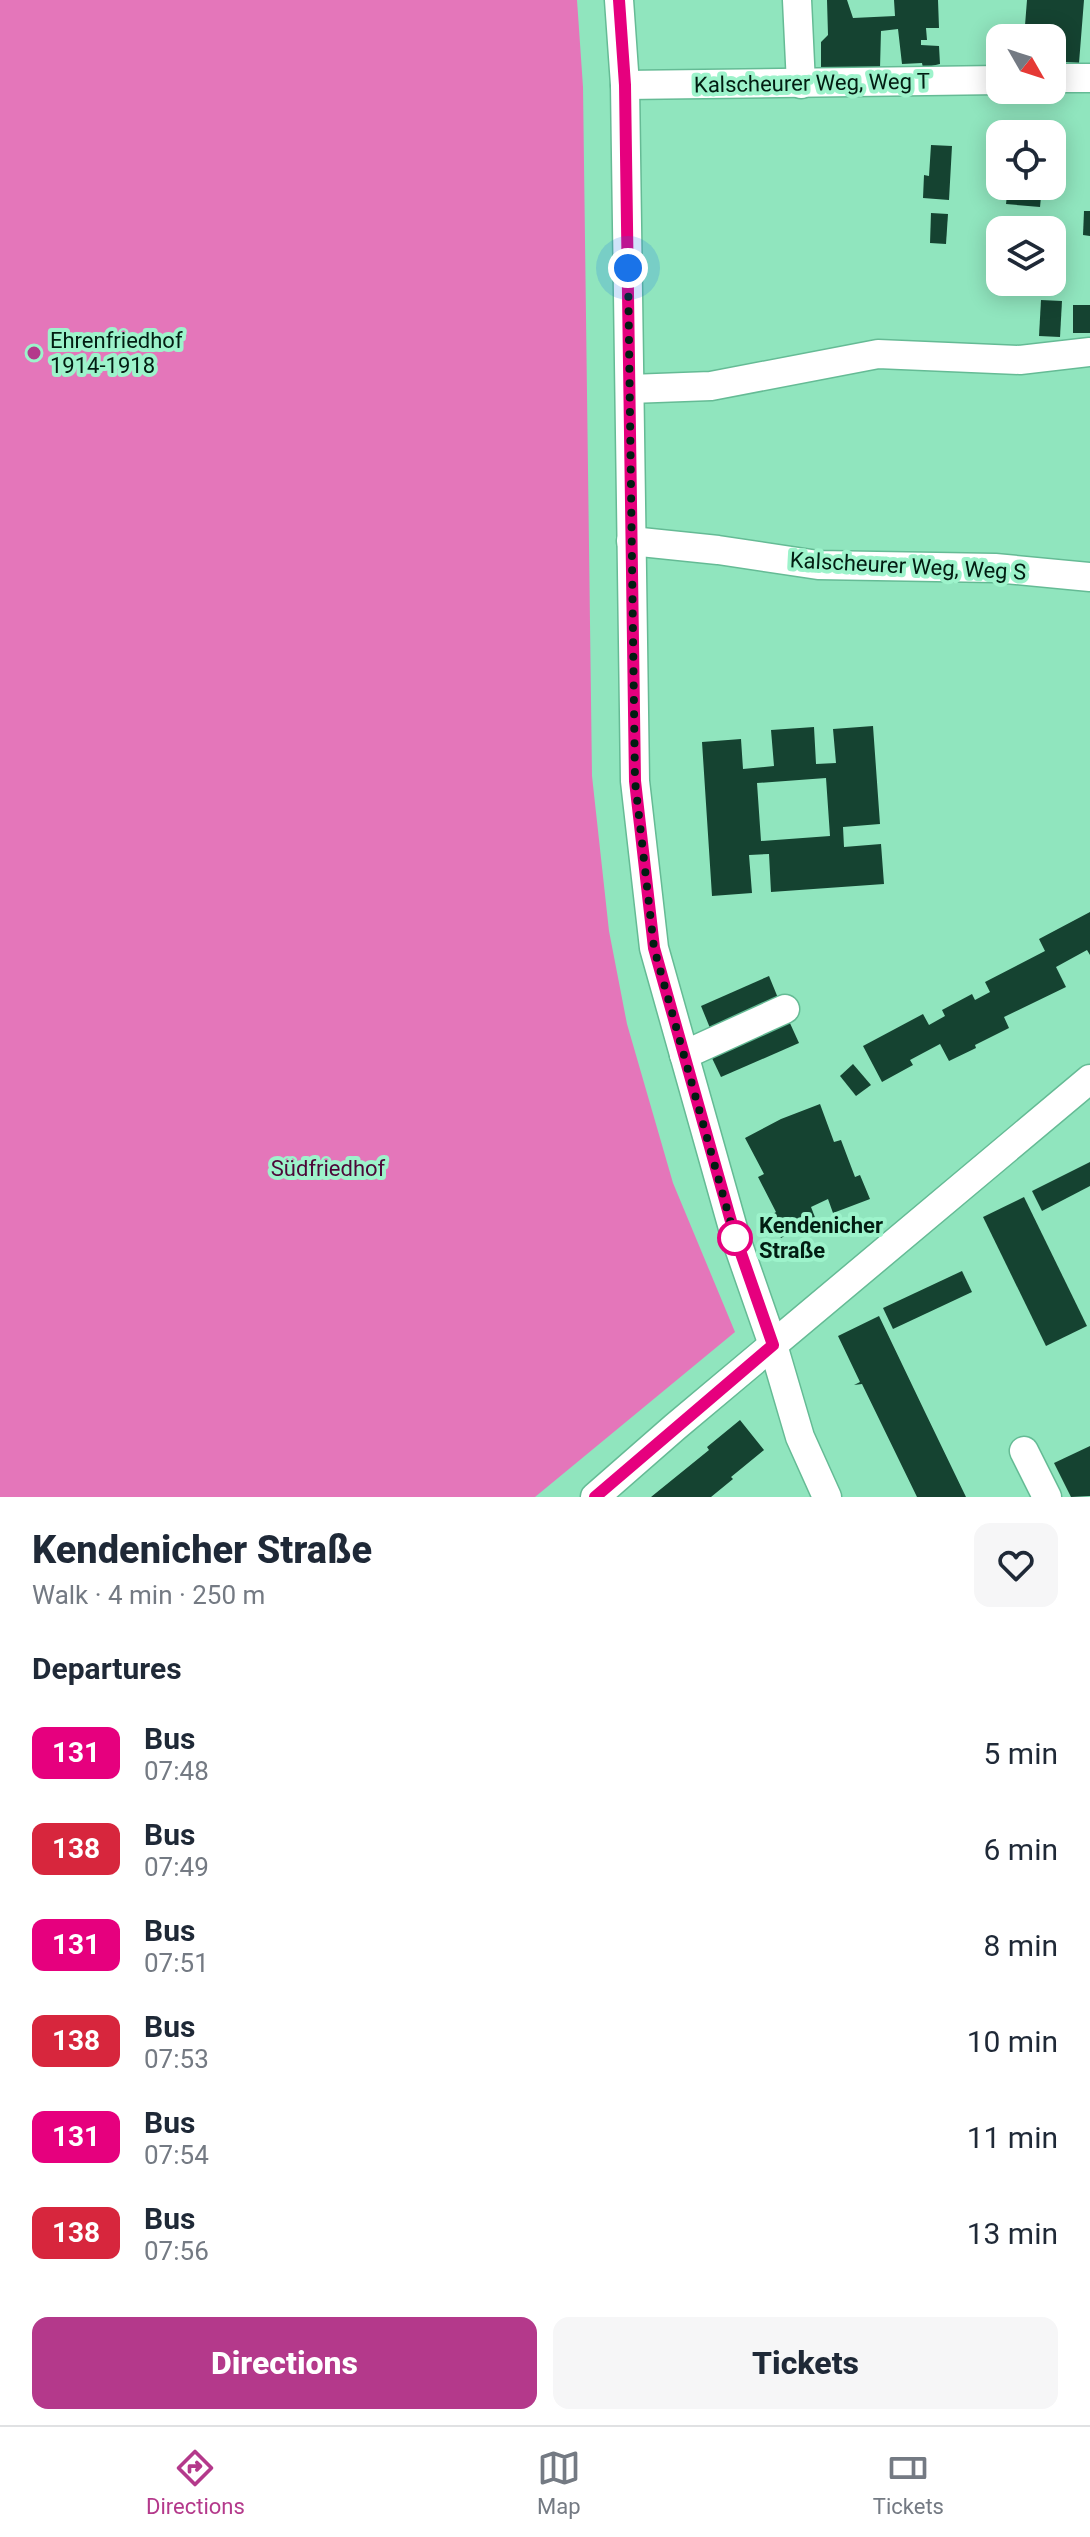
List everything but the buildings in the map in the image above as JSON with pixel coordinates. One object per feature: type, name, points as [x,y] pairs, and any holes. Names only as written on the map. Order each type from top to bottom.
[{"type":"street","points":[[619,0],[625,85],[635,781],[654,948],[736,1239],[773,1345],[800,1437],[827,1497]]},
{"type":"street","points":[[797,0],[801,84]]},
{"type":"street","points":[[1066,78],[1090,78]]},
{"type":"street","name":"Kalscheurer Weg, Weg T","points":[[625,85],[986,80]]},
{"type":"street","points":[[630,389],[711,386],[878,354],[1020,360],[1090,352]]},
{"type":"street","name":"Kalscheurer Weg, Weg S","points":[[631,541],[818,565],[995,568],[1090,577]]},
{"type":"street","points":[[684,1055],[785,1009]]},
{"type":"street","points":[[595,1497],[1090,1079]]},
{"type":"street","points":[[1024,1451],[1047,1497]]},
{"type":"green space","name":"Südfriedhof","points":[[0,0],[577,0],[583,87],[592,776],[609,931],[627,1024],[673,1183],[735,1332],[535,1497],[0,1497]]},
{"type":"bus line","name":"131","points":[[595,1497],[773,1345],[736,1239],[654,948],[635,781],[625,85],[619,0]]},
{"type":"place","name":"Ehrenfriedhof 1914-1918","points":[[34,353]]},
{"type":"place","name":"Kendenicher Straße","points":[[735,1238]]},
{"type":"route","points":[[628,268],[635,781],[654,948],[735,1238]]}]
